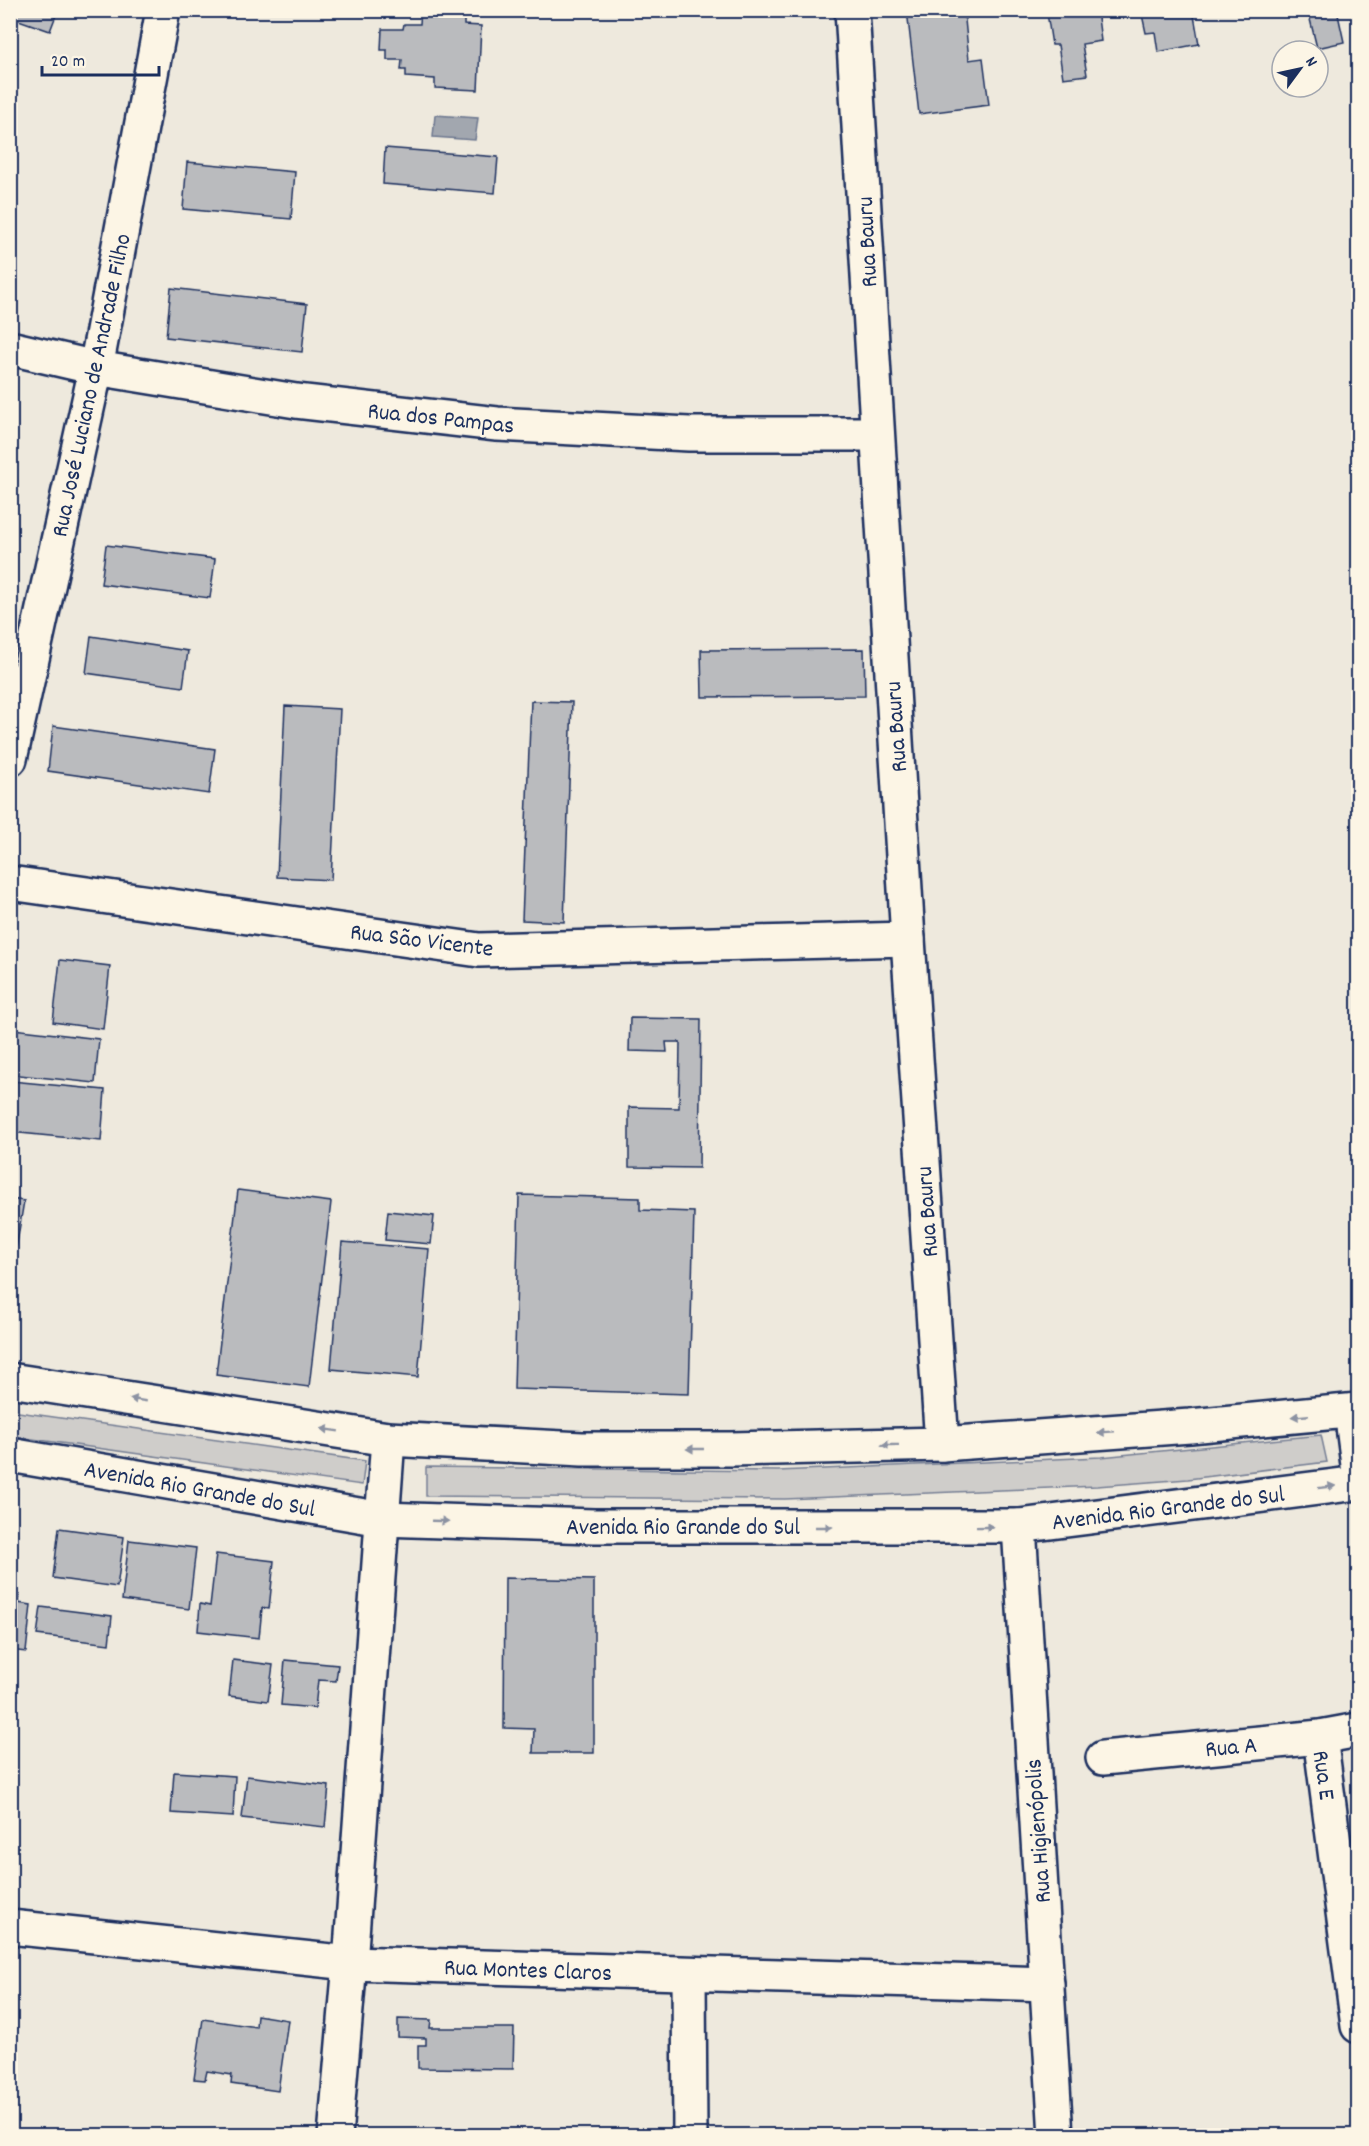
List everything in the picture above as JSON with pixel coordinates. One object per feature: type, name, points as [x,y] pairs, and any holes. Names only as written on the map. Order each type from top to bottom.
[{"type":"street","name":"Rua José Luciano de Andrade Filho","points":[[10,759],[96,368],[163,10]]},
{"type":"street","name":"Rua Bauru","points":[[852,10],[908,939],[942,1444]]},
{"type":"street","name":"Rua dos Pampas","points":[[10,348],[96,368],[296,401],[497,424],[689,434],[877,434]]},
{"type":"street","name":"Rua São Vicente","points":[[10,883],[479,950],[908,939]]},
{"type":"street","points":[[10,1380],[388,1439],[582,1449],[731,1449],[942,1444],[1190,1426],[1355,1411],[1359,1465]]},
{"type":"street","points":[[335,2136],[388,1439]]},
{"type":"street","name":"Avenida Rio Grande do Sul","points":[[10,1455],[381,1519],[594,1526],[1019,1526],[1359,1483]]},
{"type":"street","name":"Rua Higienópolis","points":[[1019,1526],[1056,2136]]},
{"type":"street","name":"Rua A","points":[[1103,1758],[1320,1737],[1359,1730]]},
{"type":"street","name":"Rua E","points":[[1320,1737],[1359,2026]]},
{"type":"street","name":"Rua Montes Claros","points":[[10,1927],[350,1962],[1047,1984]]},
{"type":"street","points":[[689,1974],[690,2136]]},
{"type":"shaded area","points":[[435,115],[478,118],[475,140],[433,137]]},
{"type":"shaded area","points":[[11,1411],[365,1461],[362,1485],[11,1436]]},
{"type":"shaded area","points":[[1321,1435],[1327,1462],[1188,1479],[1097,1486],[785,1499],[426,1496],[426,1467],[778,1471],[1101,1457]]},
{"type":"building","points":[[10,10],[58,10],[50,31],[10,17]]},
{"type":"building","points":[[421,10],[464,12],[464,25],[481,26],[478,90],[435,88],[435,79],[406,77],[406,70],[401,70],[402,60],[387,60],[387,50],[381,50],[382,29],[403,29],[404,24],[420,24]]},
{"type":"building","points":[[907,10],[964,10],[969,60],[983,58],[989,105],[919,114]]},
{"type":"building","points":[[1032,10],[1097,10],[1101,41],[1082,44],[1087,75],[1063,78],[1058,45],[1052,45],[1047,13],[1033,15]]},
{"type":"building","points":[[1141,10],[1193,10],[1199,44],[1158,52],[1155,32],[1146,33]]},
{"type":"building","points":[[1337,10],[1344,42],[1330,45],[1330,39],[1315,39],[1309,15]]},
{"type":"building","points":[[385,148],[498,157],[495,193],[383,184]]},
{"type":"building","points":[[187,162],[295,172],[291,219],[183,209]]},
{"type":"building","points":[[171,288],[307,304],[302,352],[166,337]]},
{"type":"building","points":[[106,545],[215,559],[210,598],[101,584]]},
{"type":"building","points":[[91,636],[188,651],[183,687],[86,673]]},
{"type":"building","points":[[864,649],[865,696],[702,697],[701,650]]},
{"type":"building","points":[[531,701],[572,702],[564,922],[522,920]]},
{"type":"building","points":[[285,706],[340,709],[331,880],[277,877]]},
{"type":"building","points":[[53,726],[215,749],[209,794],[48,771]]},
{"type":"building","points":[[60,960],[110,966],[103,1029],[53,1022]]},
{"type":"building","points":[[630,1018],[701,1019],[699,1168],[629,1167],[629,1107],[679,1108],[680,1042],[666,1042],[667,1052],[629,1051]]},
{"type":"building","points":[[13,1029],[99,1039],[95,1083],[10,1074]]},
{"type":"building","points":[[11,1081],[105,1090],[101,1141],[10,1132]]},
{"type":"building","points":[[238,1190],[331,1202],[309,1387],[216,1375]]},
{"type":"building","points":[[519,1195],[640,1198],[640,1210],[694,1212],[689,1394],[514,1389]]},
{"type":"building","points":[[10,1199],[24,1201],[10,1285]]},
{"type":"building","points":[[388,1211],[434,1216],[431,1244],[385,1240]]},
{"type":"building","points":[[342,1242],[429,1249],[418,1377],[331,1369]]},
{"type":"building","points":[[59,1528],[124,1537],[117,1587],[53,1578]]},
{"type":"building","points":[[129,1540],[196,1548],[189,1609],[122,1600]]},
{"type":"building","points":[[216,1554],[274,1561],[269,1609],[262,1608],[259,1638],[198,1631],[200,1604],[210,1606]]},
{"type":"building","points":[[505,1578],[594,1580],[594,1753],[533,1753],[534,1729],[504,1728]]},
{"type":"building","points":[[10,1594],[19,1595],[18,1603],[31,1605],[26,1652],[10,1650]]},
{"type":"building","points":[[41,1607],[112,1616],[109,1644],[37,1635]]},
{"type":"building","points":[[233,1660],[273,1665],[268,1701],[229,1696]]},
{"type":"building","points":[[285,1660],[338,1665],[336,1681],[318,1680],[315,1708],[281,1705]]},
{"type":"building","points":[[174,1772],[235,1776],[233,1817],[171,1813]]},
{"type":"building","points":[[247,1776],[329,1786],[325,1827],[242,1818]]},
{"type":"building","points":[[257,2015],[288,2020],[278,2091],[231,2084],[232,2075],[207,2071],[205,2080],[194,2079],[203,2019],[256,2027]]},
{"type":"building","points":[[398,2019],[431,2020],[430,2028],[514,2028],[513,2069],[418,2068],[418,2045],[426,2045],[426,2038],[398,2037]]},
{"type":"building","points":[[155,2131],[205,2136],[155,2136]]}]
